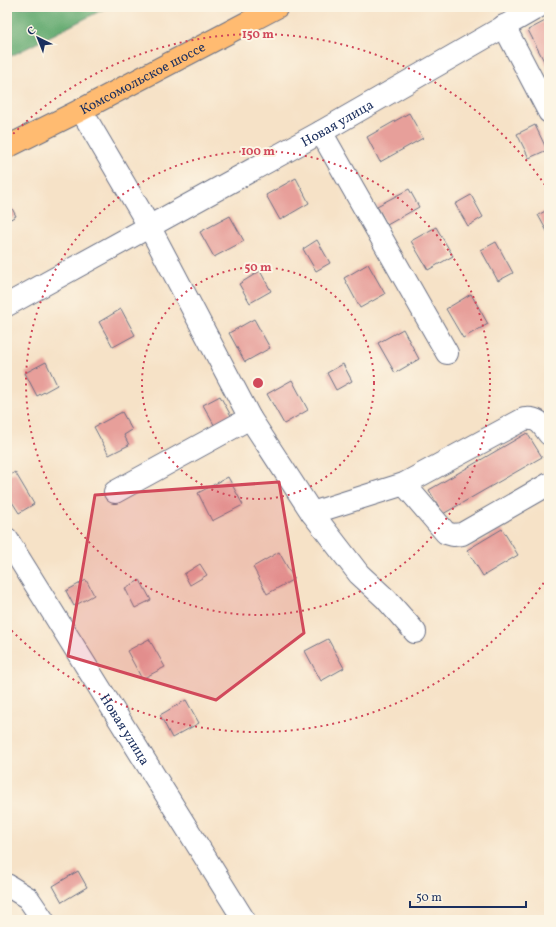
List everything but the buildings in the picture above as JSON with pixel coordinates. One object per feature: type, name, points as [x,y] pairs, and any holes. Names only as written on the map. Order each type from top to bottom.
[{"type":"highway","name":"Комсомольское шоссе","points":[[7,147],[81,110],[276,7]]},
{"type":"street","name":"Новая улица","points":[[7,305],[321,132],[538,7]]},
{"type":"street","points":[[504,26],[549,112]]},
{"type":"street","points":[[81,110],[149,226],[250,418],[312,513],[359,574],[386,599],[415,632]]},
{"type":"street","points":[[321,132],[447,353]]},
{"type":"street","points":[[115,492],[250,418]]},
{"type":"street","points":[[312,513],[404,484],[524,419],[533,418],[541,423],[549,434]]},
{"type":"street","points":[[404,484],[446,532],[453,535],[462,534],[549,484]]},
{"type":"street","name":"Новая улица","points":[[7,538],[244,920]]},
{"type":"street","points":[[7,885],[28,898],[43,920]]},
{"type":"highlighted area","points":[[279,482],[304,633],[216,700],[68,656],[95,495]]},
{"type":"green space","points":[[7,7],[108,7],[7,58]]}]
